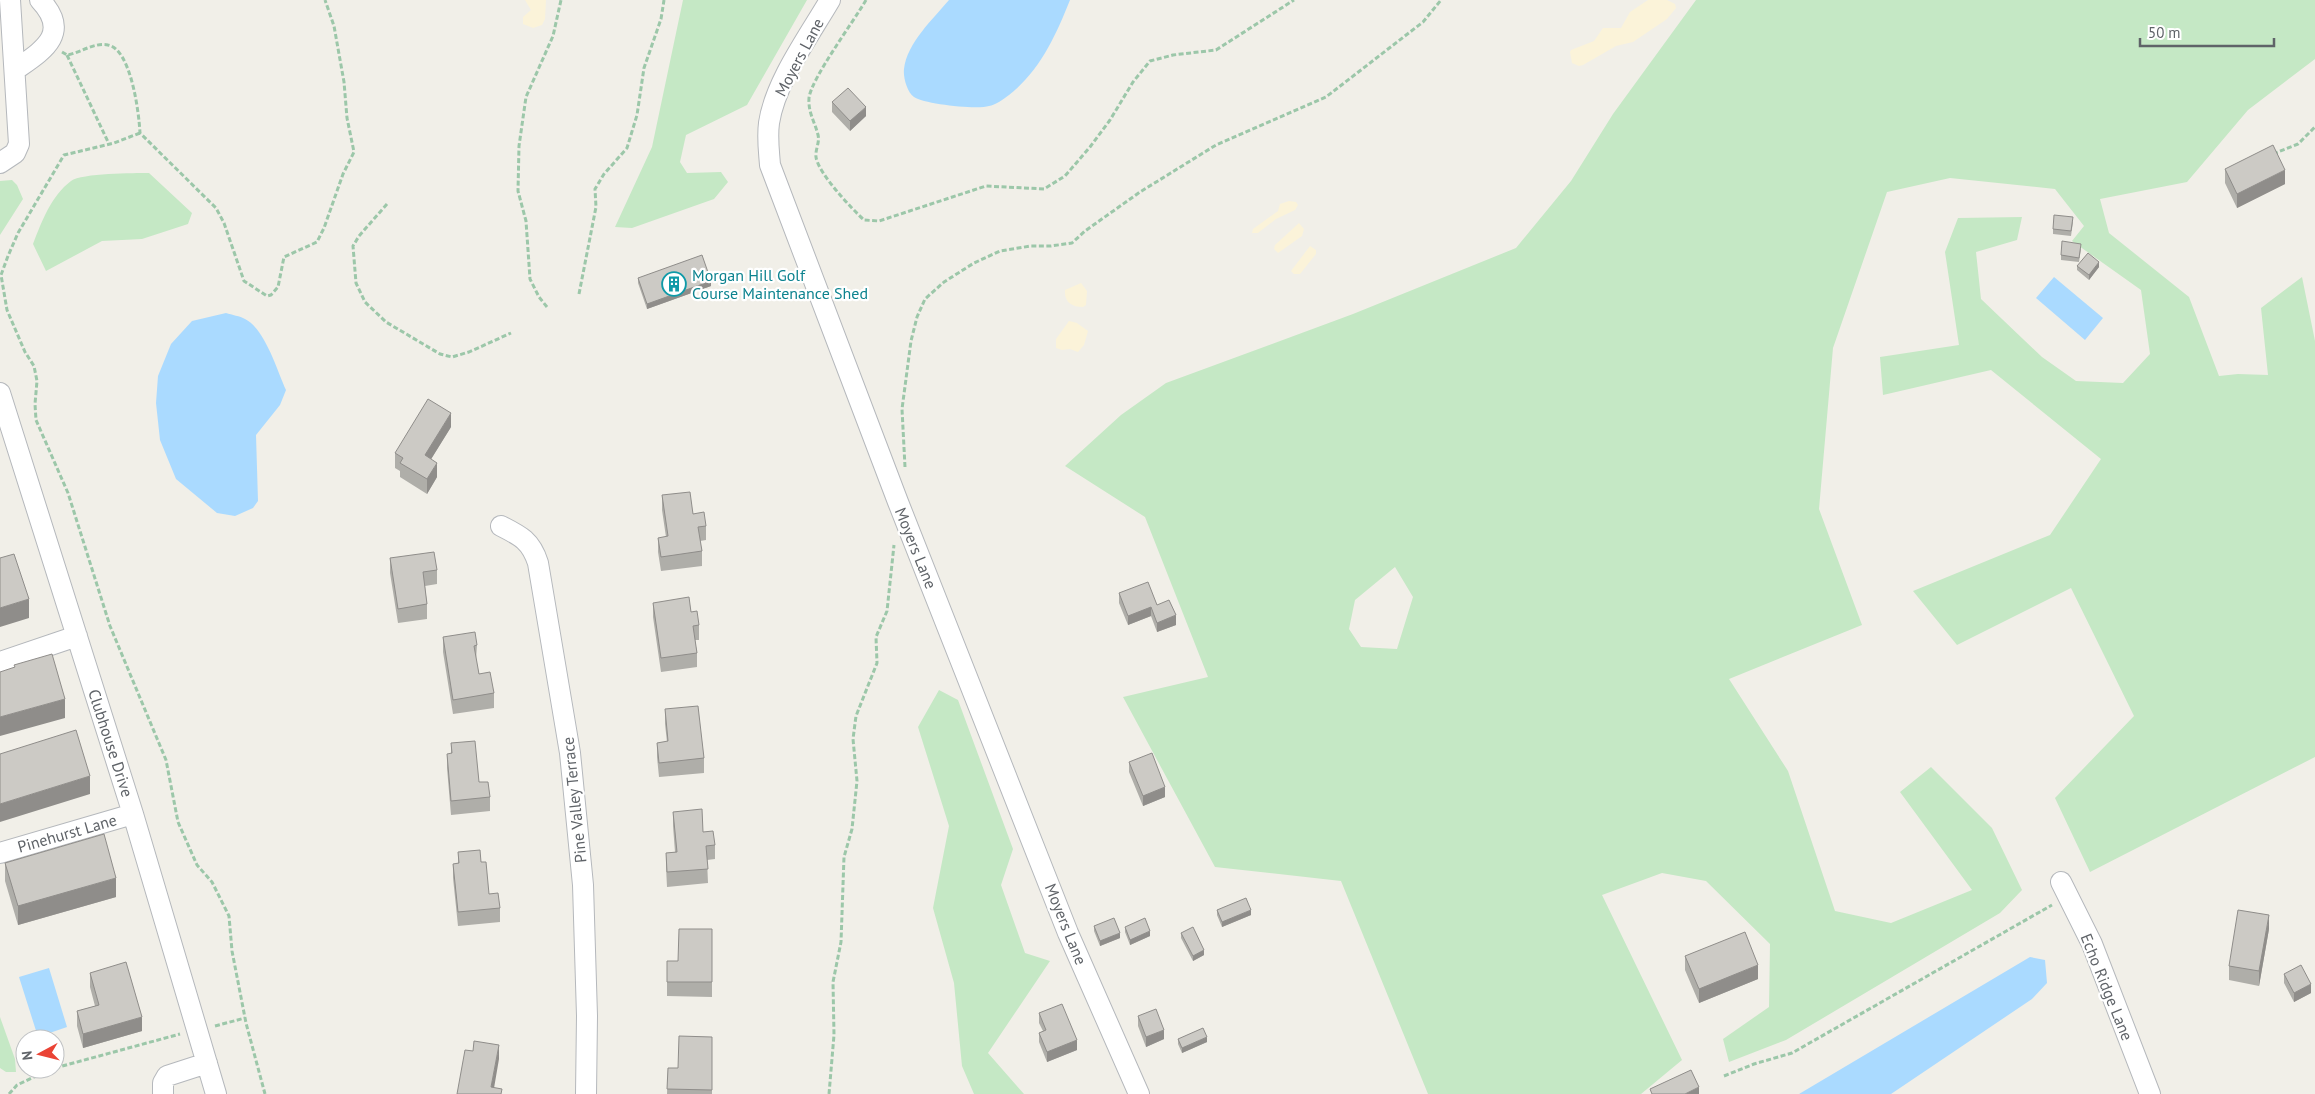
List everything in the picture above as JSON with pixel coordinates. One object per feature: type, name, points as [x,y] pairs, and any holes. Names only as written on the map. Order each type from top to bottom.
[{"type":"street","points":[[0,163],[15,153],[20,144],[10,0]]},
{"type":"street","points":[[15,70],[44,49],[49,42],[54,26],[49,10],[40,0]]},
{"type":"street","name":"Moyers Lane","points":[[830,0],[778,94],[770,122],[768,144],[770,166],[902,511],[1068,933],[1139,1094]]},
{"type":"street","name":"Clubhouse Drive","points":[[0,393],[133,814],[216,1094]]},
{"type":"street","name":"Pine Valley Terrace","points":[[501,526],[519,535],[534,548],[570,753],[583,885],[587,1016],[586,1094]]},
{"type":"street","points":[[0,662],[77,636]]},
{"type":"street","name":"Pinehurst Lane","points":[[0,853],[133,814]]},
{"type":"street","name":"Echo Ridge Lane","points":[[2065,889],[2092,944],[2150,1094]]},
{"type":"street","points":[[163,1094],[163,1083],[166,1076],[207,1063]]},
{"type":"path","points":[[67,56],[93,46],[108,44],[118,49],[129,72],[139,107],[140,132],[216,208],[224,223],[244,281],[267,296],[271,295],[278,287],[284,257],[317,242],[354,152],[347,118],[344,82],[334,26],[325,0]]},
{"type":"path","points":[[547,307],[539,297],[530,279],[526,222],[518,190],[519,154],[526,97],[553,36],[561,0]]},
{"type":"path","points":[[579,294],[596,207],[595,189],[604,174],[627,148],[637,115],[644,68],[660,19],[664,0]]},
{"type":"path","points":[[866,0],[816,78],[809,97],[810,117],[819,136],[816,158],[825,176],[848,206],[864,220],[879,221],[986,186],[1044,189],[1065,176],[1090,147],[1110,120],[1133,82],[1150,61],[1172,55],[1216,50],[1294,0]]},
{"type":"path","points":[[904,469],[906,461],[902,409],[911,341],[917,316],[925,299],[944,282],[974,263],[1000,251],[1072,243],[1085,231],[1140,192],[1216,145],[1326,96],[1423,22],[1441,0]]},
{"type":"path","points":[[49,42],[67,56],[109,144]]},
{"type":"path","points":[[2269,156],[2298,144],[2315,127]]},
{"type":"path","points":[[140,132],[109,144],[64,155],[18,233],[1,275],[7,310],[25,352],[34,366],[37,381],[36,420],[68,494],[110,626],[166,760],[178,822],[196,865],[212,882],[229,916],[232,951],[265,1094]]},
{"type":"path","points":[[387,204],[359,236],[353,246],[356,283],[365,302],[386,322],[440,354],[452,357],[469,352],[511,333]]},
{"type":"path","points":[[829,1094],[834,1035],[833,982],[842,934],[844,857],[852,829],[857,781],[853,739],[856,716],[877,663],[876,637],[887,611],[894,542]]},
{"type":"path","points":[[1724,1076],[1754,1064],[1792,1053],[2065,889]]},
{"type":"path","points":[[65,1065],[246,1018]]},
{"type":"path","points":[[9,1094],[18,1085],[30,1079]]},
{"type":"green space","points":[[683,0],[807,0],[747,105],[686,135],[680,162],[687,173],[721,172],[728,182],[714,199],[632,228],[615,227],[652,147]]},
{"type":"green space","points":[[1696,0],[2315,0],[2315,59],[2248,110],[2187,182],[2100,199],[2109,233],[2189,297],[2219,376],[2238,374],[2268,375],[2261,308],[2302,277],[2315,341],[2315,757],[2090,872],[2055,798],[2134,716],[2071,588],[1957,645],[1913,591],[2050,535],[2101,459],[1991,370],[1883,395],[1880,357],[1959,345],[1945,252],[1958,218],[2022,217],[2017,240],[1976,252],[1981,299],[2042,357],[2076,381],[2123,383],[2150,354],[2141,290],[2072,241],[2084,226],[2055,189],[1950,178],[1887,192],[1833,348],[1819,509],[1862,625],[1729,679],[1788,771],[1835,911],[1891,923],[1972,890],[1900,792],[1931,767],[1992,828],[2022,890],[2000,913],[1786,1040],[1729,1062],[1723,1039],[1769,1007],[1770,944],[1706,881],[1662,873],[1602,895],[1682,1060],[1641,1094],[1428,1094],[1341,881],[1215,867],[1123,697],[1208,677],[1145,517],[1065,466],[1121,415],[1166,383],[1353,314],[1516,248],[1571,181],[1613,114]],"holes":[[[1395,567],[1413,597],[1397,649],[1361,647],[1349,629],[1355,600]]]},
{"type":"green space","points":[[149,173],[192,213],[188,224],[142,239],[102,241],[46,271],[33,244],[48,210],[64,187],[77,178],[86,176]]},
{"type":"green space","points":[[12,180],[17,185],[23,199],[0,235],[0,181]]},
{"type":"green space","points":[[939,690],[958,700],[1013,849],[1001,885],[1025,953],[1050,961],[988,1053],[1024,1094],[974,1094],[962,1066],[954,983],[933,908],[949,826],[918,727]]},
{"type":"green space","points":[[0,1017],[15,1059],[15,1072],[6,1072],[0,1068]]},
{"type":"sand","points":[[525,0],[546,0],[545,19],[542,25],[533,28],[523,24],[523,17],[531,10]]},
{"type":"sand","points":[[1648,0],[1667,0],[1675,4],[1676,8],[1667,19],[1633,42],[1616,46],[1583,65],[1579,66],[1572,63],[1571,50],[1594,41],[1603,28],[1621,28],[1630,12]]},
{"type":"sand","points":[[1289,201],[1296,202],[1298,205],[1295,210],[1276,219],[1258,233],[1252,233],[1253,229],[1278,211],[1280,204]]},
{"type":"sand","points":[[1299,223],[1304,229],[1302,236],[1278,253],[1274,249],[1275,245]]},
{"type":"sand","points":[[1310,246],[1316,250],[1316,254],[1300,274],[1294,274],[1291,271]]},
{"type":"sand","points":[[1081,283],[1087,291],[1086,305],[1083,307],[1075,306],[1067,301],[1065,294],[1065,290]]},
{"type":"sand","points":[[1069,321],[1077,323],[1088,331],[1084,345],[1078,352],[1070,349],[1062,350],[1056,348],[1056,339]]},
{"type":"water","points":[[949,0],[1070,0],[1046,52],[1030,75],[1020,85],[999,102],[989,106],[963,107],[920,100],[912,95],[907,88],[905,80],[904,69],[910,50],[922,32]]},
{"type":"water","points":[[2054,277],[2103,318],[2085,340],[2036,298]]},
{"type":"water","points":[[226,313],[245,319],[259,332],[270,351],[286,390],[280,405],[256,435],[258,501],[253,508],[235,516],[217,513],[176,479],[160,440],[156,403],[158,376],[171,344],[192,321]]},
{"type":"water","points":[[2030,957],[2045,960],[2047,983],[2032,999],[1891,1094],[1799,1094]]},
{"type":"water","points":[[49,968],[67,1027],[61,1029],[35,1029],[19,977]]},
{"type":"building","points":[[848,88],[866,107],[850,121],[832,102]]},
{"type":"building","points":[[2273,145],[2285,170],[2237,194],[2225,169]]},
{"type":"building","points":[[2054,215],[2073,217],[2071,231],[2053,229]]},
{"type":"building","points":[[2062,241],[2081,244],[2079,258],[2061,255]]},
{"type":"building","points":[[2088,253],[2099,262],[2089,275],[2077,266]]},
{"type":"building","name":"Morgan Hill Golf Course Maintenance Shed","points":[[702,255],[711,281],[647,304],[638,278]]},
{"type":"building","points":[[428,399],[451,413],[425,455],[437,463],[427,479],[400,463],[403,458],[395,453]]},
{"type":"building","points":[[690,492],[693,514],[704,512],[706,526],[698,527],[702,551],[661,557],[658,538],[668,536],[662,495]]},
{"type":"building","points":[[434,552],[437,570],[423,572],[427,604],[398,609],[390,558]]},
{"type":"building","points":[[14,554],[29,599],[0,608],[0,558]]},
{"type":"building","points":[[1148,582],[1157,605],[1169,600],[1176,615],[1157,623],[1151,607],[1128,616],[1119,593]]},
{"type":"building","points":[[689,597],[691,612],[697,611],[699,625],[693,626],[697,653],[661,658],[653,603]]},
{"type":"building","points":[[475,632],[477,645],[474,646],[479,674],[490,672],[494,693],[453,700],[443,637]]},
{"type":"building","points":[[52,654],[65,699],[0,717],[0,672],[15,667],[14,665]]},
{"type":"building","points":[[698,706],[704,758],[659,763],[657,743],[668,741],[665,709]]},
{"type":"building","points":[[76,730],[90,776],[0,804],[0,754]]},
{"type":"building","points":[[475,741],[479,782],[488,782],[490,797],[451,801],[447,754],[452,753],[451,743]]},
{"type":"building","points":[[1152,753],[1165,787],[1143,796],[1129,762]]},
{"type":"building","points":[[702,809],[703,832],[713,831],[715,845],[706,846],[708,869],[667,872],[666,853],[677,852],[673,812]]},
{"type":"building","points":[[104,834],[116,878],[18,906],[5,863]]},
{"type":"building","points":[[480,850],[481,862],[486,862],[489,894],[498,893],[500,908],[458,912],[453,864],[459,863],[458,852]]},
{"type":"building","points":[[1246,898],[1251,910],[1222,922],[1217,910]]},
{"type":"building","points":[[2238,910],[2269,915],[2259,971],[2229,966]]},
{"type":"building","points":[[1114,918],[1120,933],[1100,941],[1094,926]]},
{"type":"building","points":[[1145,918],[1150,931],[1130,940],[1125,927]]},
{"type":"building","points":[[1193,927],[1204,950],[1193,956],[1181,933]]},
{"type":"building","points":[[679,929],[712,929],[712,982],[667,982],[667,961],[678,961]]},
{"type":"building","points":[[1745,932],[1758,965],[1699,989],[1685,956]]},
{"type":"building","points":[[126,962],[142,1017],[83,1034],[77,1011],[99,1005],[90,973]]},
{"type":"building","points":[[2301,965],[2311,984],[2294,993],[2284,974]]},
{"type":"building","points":[[1062,1004],[1077,1040],[1047,1052],[1039,1033],[1046,1030],[1039,1013]]},
{"type":"building","points":[[1156,1009],[1164,1030],[1146,1037],[1138,1016]]},
{"type":"building","points":[[1203,1028],[1207,1037],[1182,1048],[1178,1039]]},
{"type":"building","points":[[679,1036],[712,1037],[712,1090],[667,1089],[668,1068],[678,1068]]},
{"type":"building","points":[[474,1041],[499,1045],[491,1087],[502,1089],[501,1094],[457,1094],[465,1050],[473,1051]]},
{"type":"building","points":[[1691,1070],[1699,1087],[1685,1094],[1652,1094],[1650,1089]]},
{"type":"place","name":"Morgan Hill Golf Course Maintenance Shed","points":[[674,284]]}]
